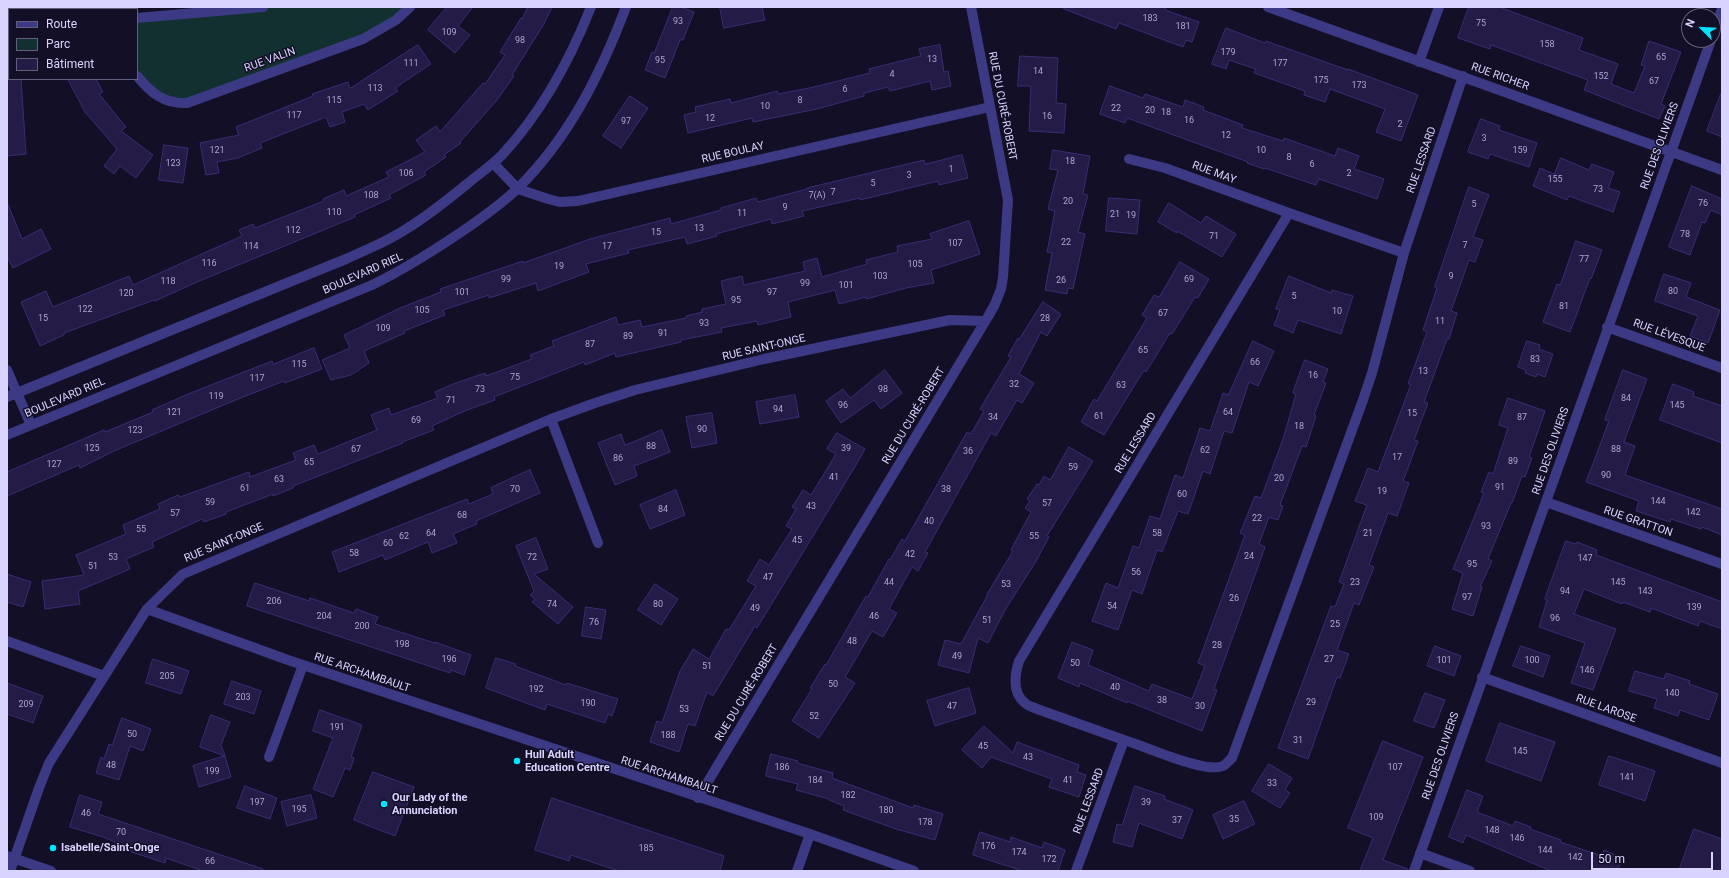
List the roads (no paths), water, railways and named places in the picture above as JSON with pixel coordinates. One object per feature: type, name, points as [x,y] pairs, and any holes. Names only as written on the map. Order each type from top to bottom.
[{"type":"street","points":[[138,18],[263,7]]},
{"type":"street","name":"RUE VALIN","points":[[138,77],[146,86],[167,101],[187,103],[363,39],[396,20],[410,7]]},
{"type":"street","name":"BOULEVARD RIEL","points":[[12,395],[380,244],[414,223],[449,198],[502,154],[552,87],[570,56],[591,7]]},
{"type":"street","name":"BOULEVARD RIEL","points":[[7,435],[372,286],[430,254],[489,212],[518,189],[543,161],[580,108],[610,49],[626,7]]},
{"type":"street","name":"RUE DU CURÉ-ROBERT","points":[[698,798],[985,321],[995,304],[1001,289],[1008,200],[971,7]]},
{"type":"street","name":"RUE RICHER","points":[[1268,7],[1722,170]]},
{"type":"street","points":[[1419,62],[1439,7]]},
{"type":"street","name":"RUE DES OLIVIERS","points":[[1414,871],[1607,327],[1708,48]]},
{"type":"street","name":"RUE LESSARD","points":[[1289,213],[1019,661],[1015,673],[1015,688],[1024,703],[1124,740],[1212,768],[1224,766],[1232,758],[1363,400],[1372,373],[1404,253],[1463,76]]},
{"type":"street","name":"RUE BOULAY","points":[[493,163],[518,189],[554,200],[578,201],[990,107]]},
{"type":"street","name":"RUE MAY","points":[[1129,159],[1165,168],[1289,213]]},
{"type":"street","points":[[1289,213],[1404,253]]},
{"type":"street","name":"RUE SAINT-ONGE","points":[[10,871],[11,858],[49,762],[147,609],[184,574],[551,419],[635,390],[764,359],[950,320],[985,321]]},
{"type":"street","name":"RUE LÉVESQUE","points":[[1607,327],[1722,368]]},
{"type":"street","points":[[7,370],[12,395],[31,425]]},
{"type":"street","points":[[551,419],[598,543]]},
{"type":"street","name":"RUE GRATTON","points":[[1546,502],[1722,564]]},
{"type":"street","name":"RUE ARCHAMBAULT","points":[[147,609],[303,665],[698,798],[810,834],[914,871]]},
{"type":"street","points":[[7,641],[104,676]]},
{"type":"street","name":"RUE ARCHAMBAULT","points":[[269,757],[303,665]]},
{"type":"street","name":"RUE LAROSE","points":[[1482,677],[1722,763]]},
{"type":"street","name":"RUE LESSARD","points":[[1076,871],[1124,740]]},
{"type":"street","points":[[797,871],[810,834]]},
{"type":"street","points":[[1420,853],[1470,871]]},
{"type":"street","points":[[11,858],[51,871]]},
{"type":"place","name":"Hull Adult Education Centre","points":[[517,761]]},
{"type":"place","name":"Our Lady of the Annunciation","points":[[384,804]]},
{"type":"place","name":"Isabelle/Saint-Onge","points":[[53,848]]}]
